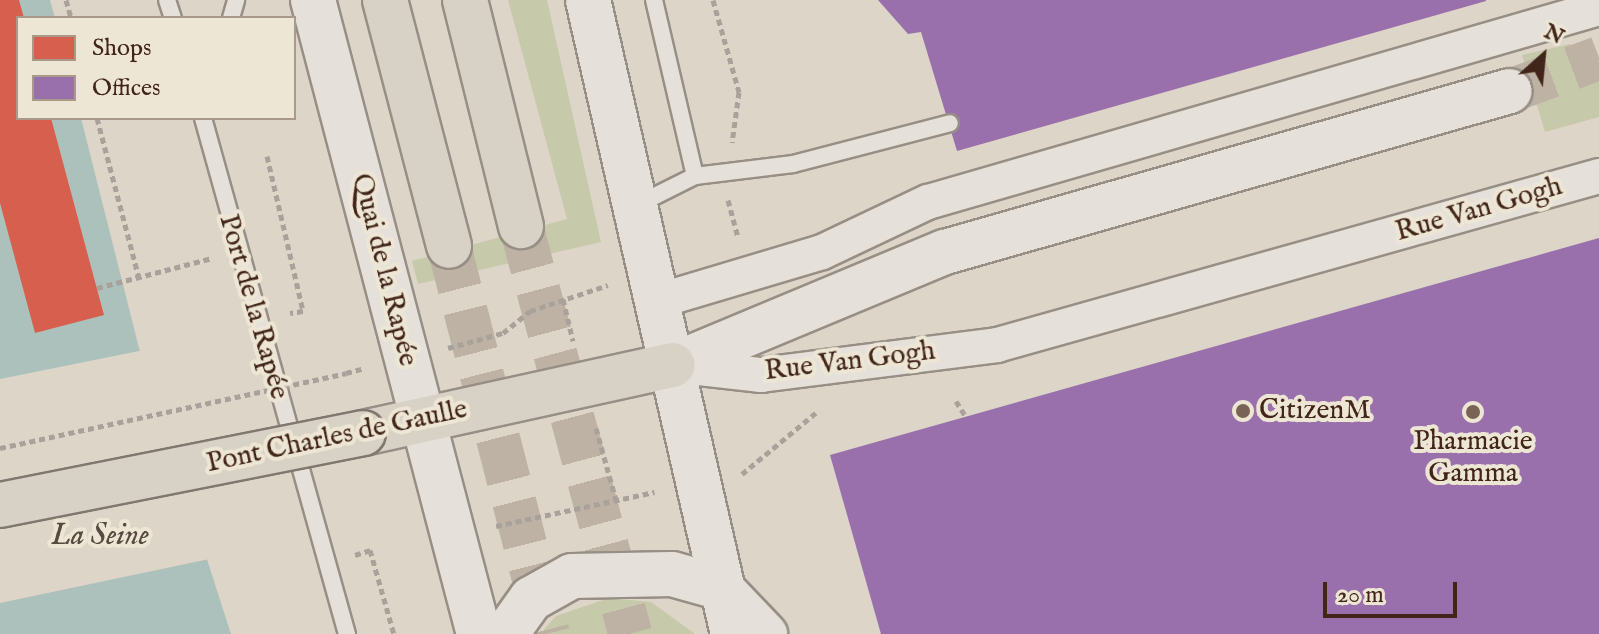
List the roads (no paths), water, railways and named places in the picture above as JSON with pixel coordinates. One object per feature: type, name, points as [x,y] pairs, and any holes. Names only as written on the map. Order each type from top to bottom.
[{"type":"main road","name":"Quai de la Rapée","points":[[313,0],[479,634]]},
{"type":"main road","points":[[385,0],[449,246]]},
{"type":"main road","points":[[465,0],[521,226]]},
{"type":"main road","points":[[588,0],[733,634]]},
{"type":"main road","name":"Rue Van Gogh","points":[[673,365],[945,252],[1510,91]]},
{"type":"main road","name":"Pont Charles de Gaulle","points":[[0,505],[363,433],[673,365]]},
{"type":"main road","points":[[506,634],[531,599],[572,576],[672,574],[722,588]]},
{"type":"street","points":[[658,301],[822,252],[928,202],[1599,8]]},
{"type":"street","name":"Rue Van Gogh","points":[[673,365],[761,375],[997,345],[1599,176]]},
{"type":"street","points":[[722,588],[766,634]]},
{"type":"lane","points":[[654,0],[695,176]]},
{"type":"lane","name":"Port de la Rapée","points":[[204,120],[237,252],[347,634]]},
{"type":"lane","points":[[636,206],[695,176],[793,164],[950,123]]},
{"type":"water","name":"La Seine","points":[[0,0],[50,0],[54,16],[16,16],[16,120],[82,120],[139,348],[231,634],[0,634]]},
{"type":"tunnel","points":[[1510,91],[1599,58]]},
{"type":"tunnel","points":[[521,226],[630,634]]},
{"type":"tunnel","points":[[449,246],[548,634]]},
{"type":"place","name":"CitizenM","points":[[1243,411]]},
{"type":"place","name":"Pharmacie Gamma","points":[[1473,412]]}]
